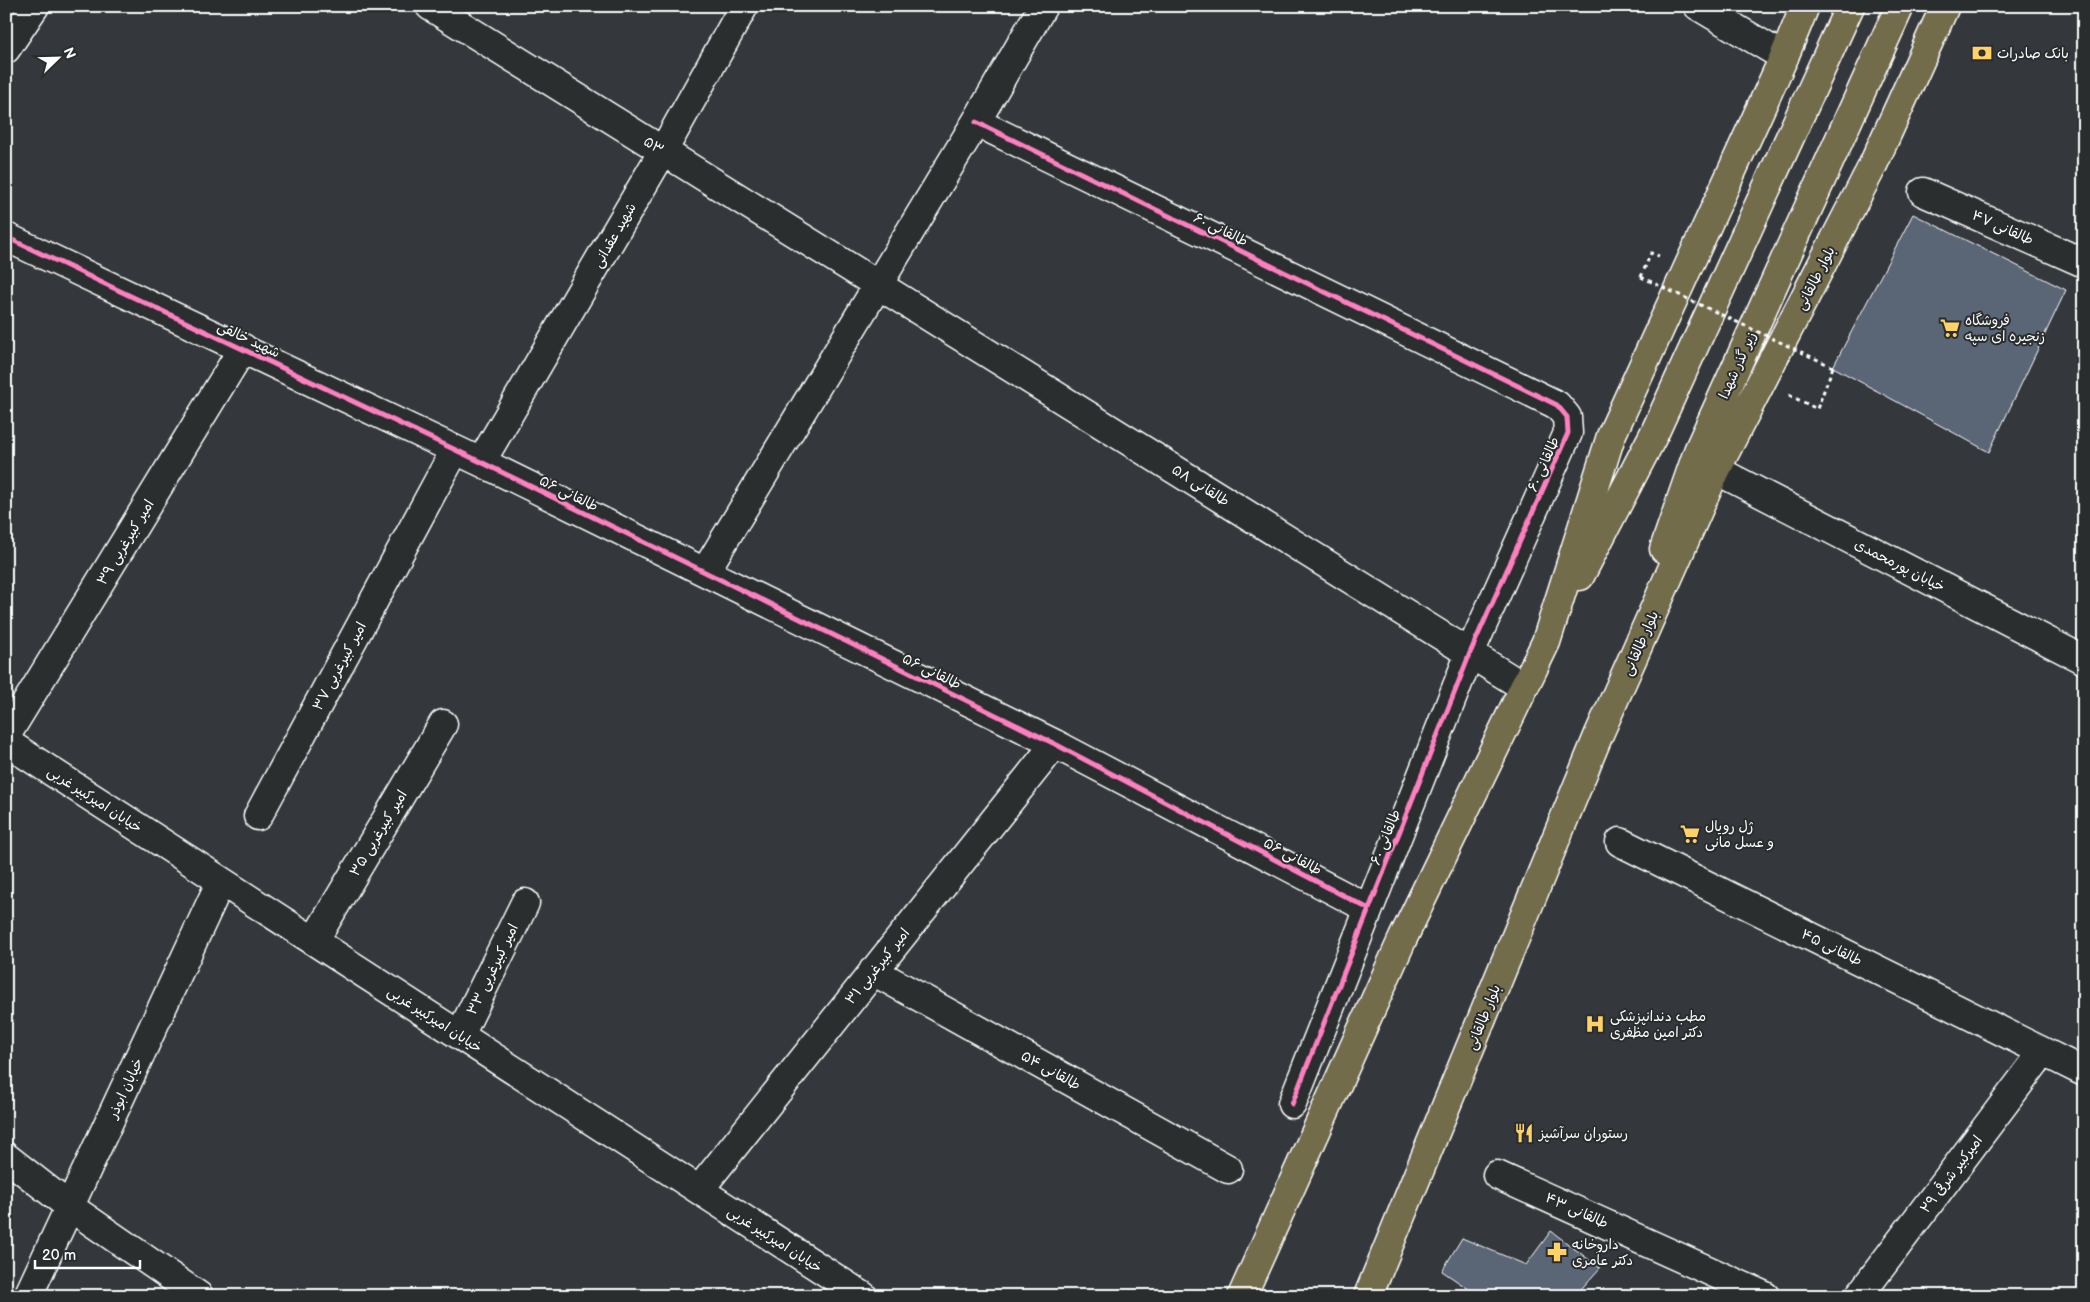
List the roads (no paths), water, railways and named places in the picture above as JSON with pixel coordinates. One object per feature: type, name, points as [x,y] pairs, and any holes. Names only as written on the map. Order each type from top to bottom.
[{"type":"main road","points":[[1546,642],[1611,436],[1784,57],[1805,6]]},
{"type":"main road","points":[[1242,1296],[1403,938],[1524,686],[1655,432],[1850,6]]},
{"type":"main road","name":"زیر گذر شهدا","points":[[1599,734],[1698,450],[1900,6]]},
{"type":"main road","name":"بلوار طالقانی","points":[[1368,1296],[1599,734],[1716,470],[1872,167],[1945,6]]},
{"type":"street","points":[[6,49],[35,6]]},
{"type":"street","name":"۵۳","points":[[430,6],[878,284]]},
{"type":"street","name":"شهید عقدانی","points":[[481,462],[663,151],[744,6]]},
{"type":"street","points":[[705,572],[976,122],[1043,6]]},
{"type":"street","points":[[1698,6],[1784,57]]},
{"type":"street","name":"طالقانی ۶۰","points":[[976,122],[1557,405],[1567,418],[1568,433],[1470,653],[1292,1104]]},
{"type":"street","name":"طالقانی ۴۷","points":[[1923,192],[2084,263]]},
{"type":"street","name":"شهید خالقی","points":[[6,236],[481,462]]},
{"type":"street","name":"طالقانی ۵۸","points":[[878,284],[1524,686]]},
{"type":"street","name":"امیر کبیرغربی ۳۹","points":[[6,736],[243,348]]},
{"type":"street","name":"امیر کبیرغربی ۳۷","points":[[258,816],[455,450]]},
{"type":"street","name":"طالقانی ۵۶","points":[[481,462],[1055,744],[1369,909]]},
{"type":"street","name":"خیابان پورمحمدی","points":[[1716,470],[2084,660]]},
{"type":"street","name":"امیر کبیرغربی ۳۵","points":[[314,941],[443,724]]},
{"type":"street","name":"خیابان امیرکبیر غربی","points":[[6,742],[863,1296]]},
{"type":"street","name":"امیر کبیرغربی ۳۱","points":[[699,1190],[1055,744]]},
{"type":"street","name":"طالقانی ۴۵","points":[[1620,842],[2084,1072]]},
{"type":"street","name":"خیابان ابوذر","points":[[28,1296],[221,881]]},
{"type":"street","name":"امیر کبیرغربی ۳۳","points":[[460,1035],[524,903]]},
{"type":"street","name":"طالقانی ۵۴","points":[[873,971],[1228,1169]]},
{"type":"street","name":"امیرکبیر شرقی ۲۹","points":[[1859,1296],[2043,1052]]},
{"type":"street","points":[[6,1157],[70,1207],[199,1296]]},
{"type":"street","name":"طالقانی ۴۳","points":[[1498,1175],[1765,1296]]},
{"type":"place","name":"بانک صادرات","points":[[1982,53]]},
{"type":"place","name":"فروشگاه زنجیره ای سپه","points":[[1950,328]]},
{"type":"place","name":"ژل رویال و عسل مانی","points":[[1690,834]]},
{"type":"place","name":"مطب دندانپزشکی دکتر امین مظفری","points":[[1595,1024]]},
{"type":"place","name":"رستوران سرآشپز","points":[[1524,1133]]},
{"type":"place","name":"داروخانه دکتر عامری","points":[[1557,1252]]}]
